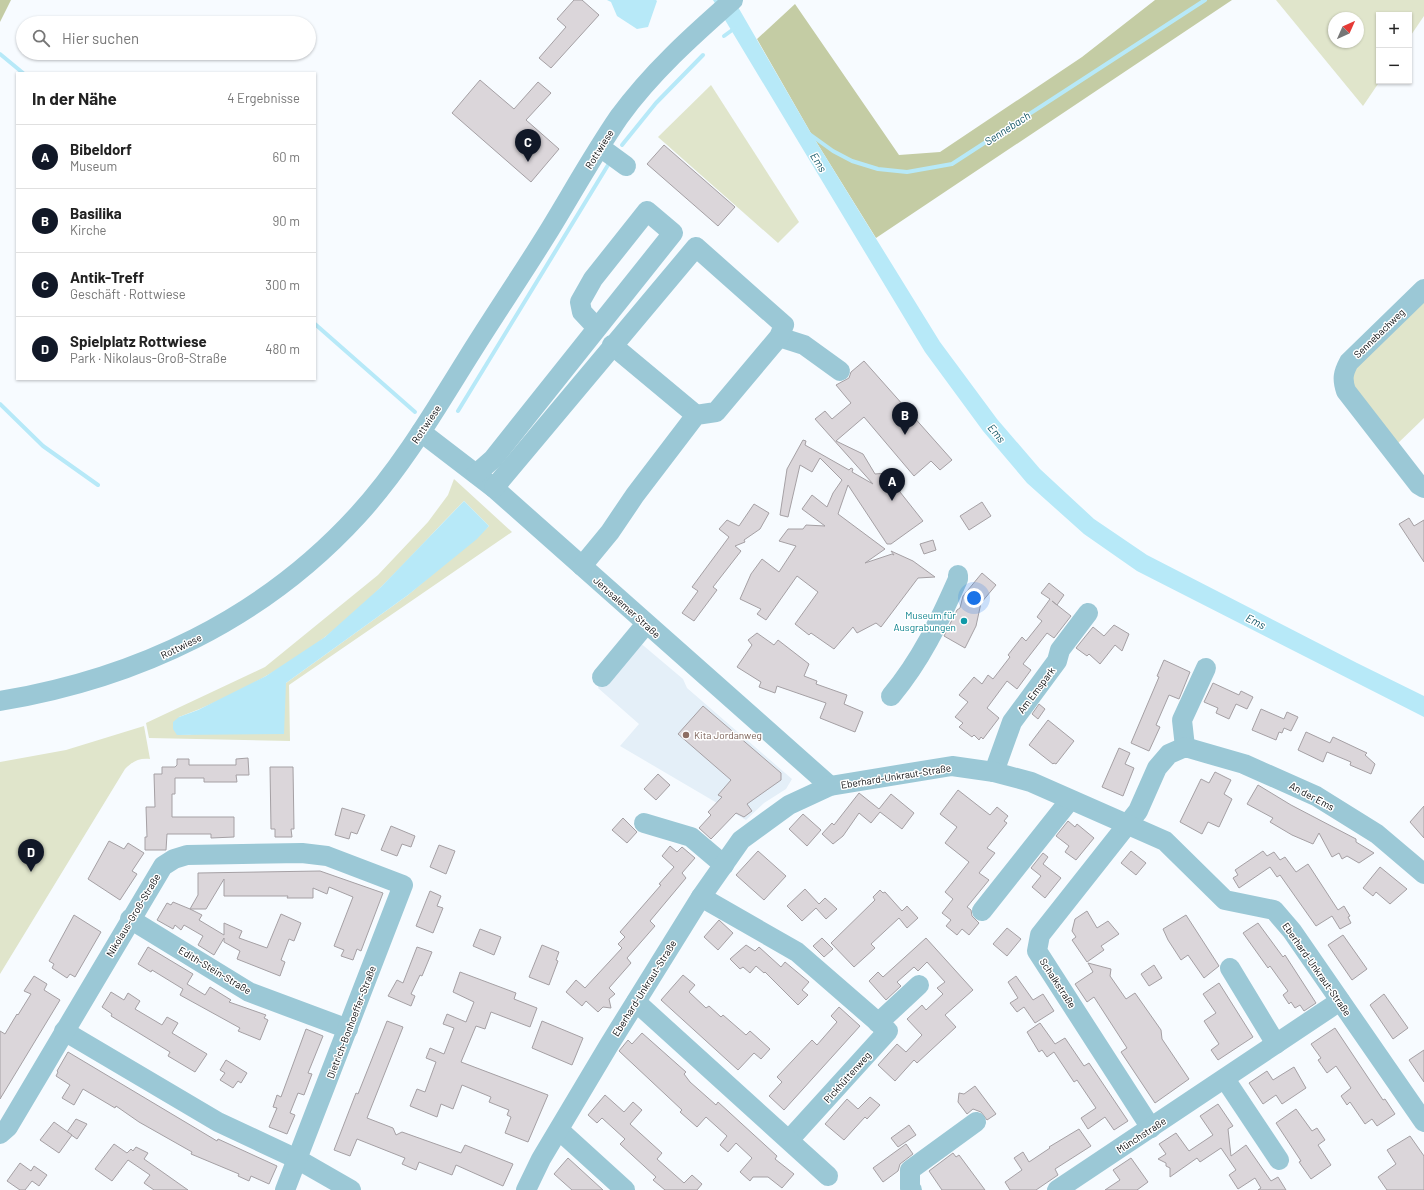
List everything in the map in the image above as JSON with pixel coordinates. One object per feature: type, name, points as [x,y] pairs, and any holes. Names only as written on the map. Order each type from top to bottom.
[{"type":"street","name":"Rottwiese","points":[[0,701],[66,688],[124,671],[182,646],[235,617],[278,588],[318,555],[340,534],[378,491],[421,432],[620,116],[660,68],[733,0]]},
{"type":"street","points":[[600,146],[626,166]]},
{"type":"street","points":[[476,474],[493,459],[673,233],[648,211],[593,279],[580,302],[582,312],[597,328]]},
{"type":"street","points":[[494,488],[612,345],[696,247],[784,325],[779,337],[716,412],[696,415],[635,495],[610,532],[582,566]]},
{"type":"street","name":"Sennebachweg","points":[[1424,289],[1349,362],[1343,373],[1343,381],[1346,392],[1419,485],[1424,488]]},
{"type":"street","points":[[779,337],[804,345],[840,370]]},
{"type":"street","points":[[612,345],[696,415]]},
{"type":"street","name":"Jerusalemer Straße","points":[[421,432],[494,488],[830,786]]},
{"type":"street","points":[[891,696],[911,671],[936,629],[958,579],[958,575]]},
{"type":"street","name":"Am Emspark","points":[[994,772],[1012,722],[1057,661],[1060,650],[1088,614]]},
{"type":"street","points":[[602,676],[646,624]]},
{"type":"street","points":[[1128,824],[1138,810],[1157,768],[1169,754],[1185,747],[1182,720],[1206,668]]},
{"type":"street","name":"An der Ems","points":[[1185,747],[1244,764],[1316,796],[1377,834],[1424,874]]},
{"type":"street","name":"Eberhard-Unkraut-Straße","points":[[526,1190],[559,1130],[636,1002],[701,897],[741,840],[789,806],[830,786],[952,766],[994,772],[1031,782],[1128,824],[1165,841],[1225,900],[1274,910],[1292,931],[1424,1122]]},
{"type":"street","points":[[982,911],[1070,800]]},
{"type":"street","points":[[644,823],[691,837],[724,865]]},
{"type":"street","name":"Schalkstraße","points":[[1128,824],[1040,935],[1037,951],[1151,1128]]},
{"type":"street","name":"Nikolaus-Groß-Straße","points":[[0,1134],[8,1127],[64,1030],[163,866],[174,859],[187,855],[302,853],[327,856],[403,885]]},
{"type":"street","name":"Dietrich-Bonhoeffer-Straße","points":[[285,1190],[403,885]]},
{"type":"street","name":"Pickhüttenweg","points":[[701,897],[798,952],[888,1031],[789,1140]]},
{"type":"street","name":"Edith-Stein-Straße","points":[[130,919],[249,992],[348,1029]]},
{"type":"street","points":[[1230,968],[1276,1044]]},
{"type":"street","points":[[878,1023],[919,985]]},
{"type":"street","points":[[636,1002],[828,1176]]},
{"type":"street","name":"Münchstraße","points":[[1056,1190],[1340,1002]]},
{"type":"street","points":[[64,1030],[218,1122],[297,1159],[350,1190]]},
{"type":"street","points":[[1224,1079],[1279,1160]]},
{"type":"street","points":[[911,1189],[910,1170],[976,1122]]},
{"type":"street","points":[[559,1130],[625,1190]]},
{"type":"shaded area","name":"Kita Jordanweg","points":[[638,641],[683,679],[687,688],[792,779],[786,789],[764,803],[746,820],[620,746],[639,724],[598,688]]},
{"type":"green space","points":[[0,0],[11,0],[0,22]]},
{"type":"green space","points":[[1155,0],[1232,0],[876,238],[812,135],[757,39],[795,4],[899,155],[940,152],[1082,57]]},
{"type":"green space","points":[[1276,0],[1424,0],[1424,16],[1412,34],[1412,12],[1376,12],[1376,84],[1378,84],[1363,106]]},
{"type":"green space","points":[[711,85],[799,222],[778,243],[658,137]]},
{"type":"green space","points":[[1424,295],[1424,418],[1395,446],[1352,388],[1354,363]]},
{"type":"green space","points":[[454,479],[512,532],[289,685],[290,741],[149,738],[146,723],[265,667],[378,575],[428,522],[448,495]],"holes":[[[464,501],[489,526],[408,595],[286,683],[190,735],[177,735],[179,717],[217,701],[255,682],[291,661],[325,637],[379,589]]]},
{"type":"green space","points":[[144,726],[150,759],[136,761],[125,769],[0,974],[0,762],[66,750]]},
{"type":"water","points":[[607,0],[657,1],[648,27],[637,29],[617,16],[611,2]]},
{"type":"water","name":"Ems","points":[[713,0],[734,0],[812,135],[940,342],[997,419],[1040,469],[1094,519],[1147,555],[1424,696],[1424,717],[1137,571],[1084,534],[1027,483],[983,431],[925,352]]},
{"type":"water","points":[[464,501],[489,526],[477,539],[408,595],[286,683],[284,734],[177,735],[173,729],[173,722],[179,717],[198,710],[266,676],[325,637],[381,587]]},
{"type":"building","points":[[574,0],[582,0],[599,15],[551,68],[539,58],[566,27],[557,19]]},
{"type":"building","points":[[480,80],[514,109],[538,82],[551,93],[526,120],[559,149],[531,182],[452,113]]},
{"type":"building","points":[[664,145],[735,207],[718,226],[647,164]]},
{"type":"building","points":[[864,361],[952,460],[940,470],[931,461],[914,476],[864,417],[836,441],[863,454],[875,474],[900,472],[900,492],[923,521],[891,544],[887,544],[848,485],[838,514],[885,549],[865,563],[892,554],[894,555],[891,551],[913,561],[935,577],[918,578],[881,627],[876,623],[857,633],[853,627],[834,649],[811,633],[809,635],[795,624],[818,592],[797,576],[766,620],[757,614],[761,609],[740,599],[751,574],[762,559],[779,572],[796,546],[779,541],[788,529],[803,529],[806,525],[825,526],[802,509],[812,495],[827,507],[833,493],[842,480],[820,458],[812,472],[800,465],[788,517],[780,515],[787,469],[803,440],[806,441],[805,445],[849,470],[851,468],[853,469],[852,472],[873,484],[815,419],[825,411],[832,419],[851,403],[836,385],[849,378],[851,372]]},
{"type":"building","points":[[982,502],[991,516],[969,530],[960,516]]},
{"type":"building","points":[[754,504],[769,513],[760,529],[744,540],[745,542],[735,546],[741,551],[713,587],[717,590],[694,621],[682,613],[698,591],[692,587],[729,537],[719,529],[727,520],[739,526]]},
{"type":"building","points":[[1409,518],[1414,526],[1424,520],[1424,562],[1399,524]]},
{"type":"building","points":[[933,540],[936,550],[924,554],[920,544]]},
{"type":"building","name":"Museum für Ausgrabungen","points":[[982,573],[996,585],[981,603],[976,626],[965,648],[944,636],[957,610],[960,608],[963,596]]},
{"type":"building","points":[[1049,583],[1064,595],[1057,605],[1071,616],[1054,638],[1047,633],[1023,664],[1031,670],[1017,689],[1007,681],[987,708],[999,718],[983,739],[981,737],[979,740],[974,735],[972,737],[959,727],[963,723],[955,717],[968,702],[959,695],[974,677],[982,684],[988,675],[993,679],[1010,657],[1008,655],[1022,637],[1026,641],[1042,621],[1037,617],[1050,599],[1041,593]]},
{"type":"building","points":[[1114,625],[1129,634],[1122,651],[1115,645],[1100,664],[1089,654],[1087,656],[1076,648],[1093,627],[1104,636]]},
{"type":"building","points":[[757,633],[774,645],[778,640],[809,664],[804,676],[817,681],[816,684],[847,695],[844,704],[863,712],[855,732],[820,718],[826,703],[777,686],[775,693],[759,687],[761,682],[737,667],[752,645],[748,640]]},
{"type":"building","points":[[1164,660],[1190,672],[1179,699],[1169,695],[1156,725],[1160,727],[1149,751],[1131,743],[1159,677],[1157,676]]},
{"type":"building","points":[[1213,683],[1239,695],[1241,691],[1253,697],[1247,709],[1236,704],[1229,719],[1216,713],[1218,708],[1204,702]]},
{"type":"building","points":[[1039,704],[1045,709],[1038,719],[1032,714]]},
{"type":"building","points":[[703,706],[781,773],[781,780],[747,804],[752,811],[744,817],[736,813],[711,839],[699,828],[711,815],[708,812],[722,797],[718,795],[731,780],[678,734]]},
{"type":"building","points":[[1261,709],[1284,719],[1287,712],[1298,717],[1291,731],[1284,728],[1282,733],[1279,732],[1276,740],[1252,730]]},
{"type":"building","points":[[1048,720],[1074,741],[1056,764],[1053,764],[1029,745]]},
{"type":"building","points":[[1306,732],[1330,743],[1333,737],[1367,753],[1365,755],[1375,764],[1371,774],[1350,765],[1351,762],[1327,752],[1323,762],[1298,750]]},
{"type":"building","points":[[1119,748],[1130,753],[1125,764],[1134,768],[1123,796],[1102,787]]},
{"type":"building","points":[[248,758],[249,775],[236,775],[237,782],[204,782],[204,778],[175,778],[175,794],[172,794],[172,817],[234,817],[234,837],[211,838],[211,834],[167,834],[166,850],[145,850],[145,837],[147,837],[146,807],[155,807],[154,774],[162,774],[162,767],[175,767],[177,765],[177,759],[189,759],[189,765],[236,765],[236,759]]},
{"type":"building","points":[[270,767],[293,767],[294,829],[291,829],[292,837],[275,837],[275,829],[271,829]]},
{"type":"building","points":[[1215,772],[1231,780],[1224,794],[1232,799],[1219,827],[1208,822],[1202,834],[1180,822],[1201,779],[1209,783]]},
{"type":"building","points":[[658,774],[670,785],[656,800],[644,789]]},
{"type":"building","points":[[1258,785],[1291,805],[1356,839],[1356,842],[1374,853],[1359,863],[1347,856],[1342,859],[1339,853],[1332,857],[1319,833],[1313,844],[1292,835],[1270,822],[1273,818],[1247,804]]},
{"type":"building","points":[[958,790],[990,815],[997,807],[1008,816],[1004,821],[1007,823],[987,848],[995,853],[979,873],[989,880],[967,907],[971,910],[972,916],[979,923],[969,935],[962,929],[957,935],[946,926],[951,920],[942,913],[953,899],[945,892],[969,862],[945,843],[957,827],[940,814]]},
{"type":"building","points":[[859,793],[879,809],[891,794],[914,813],[902,829],[880,812],[871,823],[859,813],[843,836],[833,844],[822,834],[832,823],[834,825]]},
{"type":"building","points":[[1424,806],[1424,838],[1410,822]]},
{"type":"building","points":[[342,808],[365,815],[357,834],[351,832],[349,839],[335,835]]},
{"type":"building","points":[[803,814],[821,830],[807,846],[789,829]]},
{"type":"building","points":[[623,818],[637,832],[627,843],[612,830]]},
{"type":"building","points":[[1068,821],[1075,827],[1077,824],[1094,838],[1076,860],[1065,852],[1069,846],[1056,836]]},
{"type":"building","points":[[391,826],[415,836],[411,847],[402,844],[397,856],[381,850]]},
{"type":"building","points":[[109,841],[124,849],[128,843],[144,853],[132,871],[137,874],[120,900],[88,879]]},
{"type":"building","points":[[439,845],[455,851],[446,874],[430,867]]},
{"type":"building","points":[[670,846],[677,852],[682,847],[695,858],[682,873],[686,878],[650,921],[655,926],[627,958],[631,963],[609,988],[615,994],[609,999],[611,1008],[603,1007],[598,1012],[586,1001],[582,1006],[566,992],[576,980],[585,988],[622,948],[618,944],[625,937],[620,932],[661,885],[659,884],[674,867],[662,856]]},
{"type":"building","points":[[758,851],[786,876],[764,900],[736,875]]},
{"type":"building","points":[[1131,851],[1146,863],[1136,875],[1121,863]]},
{"type":"building","points":[[1263,851],[1267,856],[1274,852],[1280,860],[1285,857],[1296,872],[1308,864],[1338,910],[1344,906],[1350,916],[1348,917],[1351,923],[1340,929],[1332,916],[1316,926],[1280,875],[1277,877],[1270,867],[1239,888],[1233,878],[1238,875],[1235,870]]},
{"type":"building","points":[[1043,853],[1048,857],[1043,864],[1061,878],[1045,898],[1032,887],[1041,876],[1031,868]]},
{"type":"building","points":[[1380,867],[1407,889],[1390,904],[1376,892],[1373,896],[1363,888]]},
{"type":"building","points":[[320,871],[383,893],[361,951],[357,949],[353,960],[341,956],[344,950],[334,946],[353,897],[329,887],[327,894],[313,888],[313,898],[287,898],[288,896],[224,896],[224,879],[206,909],[190,909],[198,895],[198,873]]},
{"type":"building","points":[[805,889],[819,904],[825,898],[837,909],[826,919],[816,908],[802,921],[787,906]]},
{"type":"building","points":[[880,890],[883,893],[885,892],[902,911],[907,906],[918,918],[907,928],[899,918],[871,944],[875,948],[854,967],[831,943],[875,900],[873,897]]},
{"type":"building","points":[[430,891],[441,896],[437,906],[443,908],[433,933],[416,926]]},
{"type":"building","points":[[173,902],[202,915],[199,920],[224,935],[224,923],[242,931],[239,938],[267,948],[281,914],[301,923],[294,941],[289,939],[281,960],[285,962],[280,976],[237,959],[240,951],[224,942],[224,938],[214,955],[198,945],[203,936],[184,925],[181,930],[175,925],[173,929],[157,920],[167,903],[171,905]]},
{"type":"building","points":[[1087,911],[1097,928],[1108,921],[1119,934],[1101,946],[1104,950],[1087,962],[1072,940],[1076,937],[1072,931],[1075,919]]},
{"type":"building","points":[[74,915],[101,932],[75,977],[70,974],[67,978],[52,968],[54,964],[49,961]]},
{"type":"building","points":[[1186,915],[1219,966],[1204,978],[1188,955],[1181,960],[1163,929]]},
{"type":"building","points":[[719,920],[733,933],[718,950],[704,937]]},
{"type":"building","points":[[1258,923],[1283,957],[1285,955],[1316,1003],[1304,1011],[1300,1005],[1295,1008],[1291,1002],[1289,1004],[1283,995],[1288,991],[1270,966],[1268,968],[1243,933]]},
{"type":"building","points":[[1007,928],[1021,939],[1007,956],[993,944]]},
{"type":"building","points":[[480,929],[501,937],[494,955],[473,946]]},
{"type":"building","points":[[1343,935],[1367,969],[1352,980],[1328,945]]},
{"type":"building","points":[[822,938],[833,949],[824,957],[813,946]]},
{"type":"building","points":[[926,938],[973,990],[945,1015],[956,1027],[917,1063],[914,1060],[895,1081],[878,1065],[897,1044],[906,1052],[922,1035],[907,1019],[922,1005],[926,1010],[943,994],[937,988],[945,982],[927,962],[918,971],[914,967],[897,982],[901,986],[886,1000],[869,981],[878,972],[883,977]]},
{"type":"building","points":[[542,945],[559,952],[556,960],[558,961],[549,985],[529,977]]},
{"type":"building","points":[[746,945],[755,951],[759,947],[781,967],[785,962],[809,982],[802,990],[808,995],[798,1005],[765,972],[764,973],[756,966],[750,973],[743,967],[740,969],[730,959]]},
{"type":"building","points":[[148,947],[193,974],[187,984],[205,995],[210,987],[231,1000],[229,1002],[266,1015],[264,1018],[268,1020],[260,1040],[238,1031],[240,1028],[180,995],[183,989],[152,970],[151,972],[138,964]]},
{"type":"building","points":[[417,947],[432,952],[422,976],[420,975],[411,994],[415,996],[411,1006],[388,996],[397,980],[403,983]]},
{"type":"building","points":[[1088,963],[1111,969],[1110,976],[1126,999],[1135,993],[1161,1030],[1162,1039],[1189,1079],[1155,1103],[1121,1052],[1127,1048],[1094,997],[1087,1002],[1075,984],[1093,972]]},
{"type":"building","points":[[1154,965],[1162,978],[1149,986],[1141,974]]},
{"type":"building","points":[[460,972],[516,993],[514,999],[537,1008],[530,1027],[491,1012],[485,1029],[476,1026],[461,1062],[548,1095],[528,1142],[505,1133],[511,1117],[507,1115],[509,1110],[489,1102],[491,1097],[462,1085],[453,1109],[441,1104],[437,1117],[410,1106],[417,1089],[425,1092],[436,1062],[426,1058],[430,1048],[444,1054],[454,1028],[443,1024],[447,1014],[466,1022],[474,1002],[453,992]]},
{"type":"building","points":[[683,975],[695,985],[689,992],[706,1008],[709,1006],[721,1017],[723,1015],[746,1035],[750,1031],[770,1049],[761,1059],[754,1053],[738,1070],[661,1000]]},
{"type":"building","points":[[34,976],[47,984],[44,990],[60,1000],[0,1099],[0,1031],[5,1034],[31,994],[24,991]]},
{"type":"building","points":[[1016,976],[1033,1000],[1043,994],[1054,1011],[1035,1023],[1024,1007],[1017,1012],[1010,1003],[1018,998],[1008,982]]},
{"type":"building","points":[[1219,983],[1253,1037],[1218,1060],[1211,1050],[1219,1044],[1204,1021],[1216,1013],[1203,994]]},
{"type":"building","points":[[111,992],[124,1000],[128,993],[140,1001],[135,1009],[162,1025],[167,1017],[178,1023],[172,1033],[207,1054],[195,1072],[168,1056],[170,1052],[111,1016],[112,1014],[102,1007]]},
{"type":"building","points":[[1384,994],[1408,1028],[1393,1039],[1370,1005]]},
{"type":"building","points":[[839,1007],[860,1026],[784,1110],[769,1096],[782,1082],[777,1077],[812,1040],[817,1045],[837,1022],[831,1016]]},
{"type":"building","points":[[387,1021],[403,1027],[367,1118],[393,1128],[396,1135],[402,1132],[461,1153],[465,1145],[513,1164],[503,1186],[456,1165],[452,1175],[419,1162],[416,1170],[402,1164],[405,1158],[357,1139],[350,1156],[334,1150],[356,1093],[358,1094]]},
{"type":"building","points":[[542,1021],[583,1038],[572,1065],[532,1048]]},
{"type":"building","points":[[1040,1023],[1055,1044],[1065,1038],[1084,1066],[1089,1063],[1128,1121],[1114,1130],[1105,1117],[1088,1129],[1081,1118],[1096,1108],[1077,1080],[1074,1082],[1054,1052],[1047,1057],[1042,1050],[1039,1052],[1027,1032]]},
{"type":"building","points":[[1335,1028],[1383,1100],[1385,1099],[1395,1114],[1377,1126],[1372,1119],[1365,1124],[1350,1102],[1347,1105],[1341,1096],[1351,1088],[1336,1066],[1327,1073],[1318,1060],[1321,1058],[1311,1044]]},
{"type":"building","points":[[306,1029],[323,1036],[308,1073],[312,1074],[304,1095],[298,1093],[290,1113],[295,1115],[287,1134],[269,1127],[277,1108],[273,1107],[277,1095],[281,1097]]},
{"type":"building","points":[[642,1033],[686,1072],[684,1074],[690,1082],[716,1105],[718,1102],[777,1156],[775,1159],[794,1174],[782,1188],[768,1177],[753,1177],[750,1181],[740,1172],[752,1158],[736,1143],[728,1152],[720,1145],[727,1136],[706,1117],[697,1127],[680,1112],[682,1110],[619,1051],[628,1040],[632,1044]]},
{"type":"building","points":[[1424,1050],[1424,1082],[1409,1060]]},
{"type":"building","points":[[68,1052],[217,1141],[218,1139],[277,1166],[269,1184],[251,1176],[249,1181],[238,1176],[239,1174],[191,1154],[192,1152],[139,1122],[116,1106],[115,1108],[83,1089],[74,1105],[62,1098],[70,1085],[56,1076],[57,1071]]},
{"type":"building","points":[[226,1060],[247,1073],[241,1083],[238,1081],[233,1088],[220,1080],[225,1073],[220,1070]]},
{"type":"building","points":[[1294,1067],[1306,1088],[1282,1104],[1276,1095],[1263,1104],[1249,1083],[1267,1071],[1273,1080]]},
{"type":"building","points":[[975,1086],[996,1114],[987,1120],[981,1112],[973,1109],[967,1114],[958,1102],[959,1093],[964,1094]]},
{"type":"building","points":[[605,1095],[624,1112],[633,1102],[642,1110],[630,1124],[662,1153],[657,1159],[684,1183],[692,1175],[702,1184],[697,1190],[665,1190],[653,1180],[656,1177],[620,1144],[625,1139],[602,1118],[597,1123],[588,1115]]},
{"type":"building","points":[[870,1097],[880,1105],[867,1119],[865,1117],[844,1140],[825,1124],[847,1099],[858,1109]]},
{"type":"building","points":[[1218,1104],[1233,1126],[1228,1129],[1231,1156],[1246,1145],[1271,1181],[1278,1177],[1286,1190],[1258,1190],[1261,1188],[1255,1178],[1238,1189],[1229,1175],[1236,1170],[1221,1148],[1200,1162],[1197,1158],[1170,1177],[1170,1168],[1166,1166],[1166,1163],[1158,1159],[1166,1154],[1159,1144],[1176,1133],[1189,1151],[1213,1135],[1200,1116]]},
{"type":"building","points":[[1296,1109],[1312,1131],[1317,1128],[1325,1140],[1318,1145],[1331,1165],[1311,1179],[1276,1123]]},
{"type":"building","points":[[76,1119],[87,1124],[77,1139],[67,1132]]},
{"type":"building","points":[[54,1122],[72,1135],[59,1153],[40,1140]]},
{"type":"building","points":[[909,1125],[916,1135],[898,1147],[891,1138]]},
{"type":"building","points":[[1079,1129],[1091,1146],[1055,1169],[1058,1175],[1036,1190],[1010,1190],[1005,1182],[1022,1170],[1014,1158],[1023,1152],[1029,1162],[1050,1148],[1049,1147]]},
{"type":"building","points":[[1410,1136],[1424,1156],[1424,1190],[1387,1190],[1378,1177],[1396,1164],[1387,1150]]},
{"type":"building","points":[[114,1144],[127,1153],[131,1149],[133,1151],[136,1147],[148,1153],[144,1159],[188,1190],[154,1190],[144,1183],[150,1175],[128,1160],[112,1181],[95,1169]]},
{"type":"building","points":[[906,1144],[913,1154],[900,1164],[898,1171],[883,1182],[873,1168]]},
{"type":"building","points":[[953,1153],[956,1157],[959,1155],[985,1190],[942,1190],[929,1171]]},
{"type":"building","points":[[568,1158],[603,1190],[572,1190],[554,1174]]},
{"type":"building","points":[[1131,1158],[1148,1182],[1137,1190],[1105,1190],[1120,1180],[1113,1170]]},
{"type":"building","points":[[20,1163],[31,1171],[34,1166],[47,1175],[39,1186],[32,1181],[25,1190],[20,1190],[7,1181]]},
{"type":"waterway","name":"Sennebach","points":[[808,133],[833,151],[852,161],[878,169],[907,172],[952,164],[1205,0]]},
{"type":"waterway","points":[[724,36],[735,28]]},
{"type":"waterway","points":[[0,54],[22,72]]},
{"type":"waterway","points":[[622,145],[656,103],[703,55]]},
{"type":"waterway","points":[[458,411],[608,165]]},
{"type":"waterway","points":[[316,325],[415,412]]},
{"type":"waterway","points":[[0,404],[43,446],[98,485]]},
{"type":"place","name":"Antik-Treff","points":[[528,162]]},
{"type":"place","name":"Basilika","points":[[905,435]]},
{"type":"place","name":"Bibeldorf","points":[[892,501]]},
{"type":"place","name":"Museum für Ausgrabungen","points":[[964,621]]},
{"type":"place","name":"Kita Jordanweg","points":[[686,735]]},
{"type":"place","name":"Spielplatz Rottwiese","points":[[31,872]]}]
